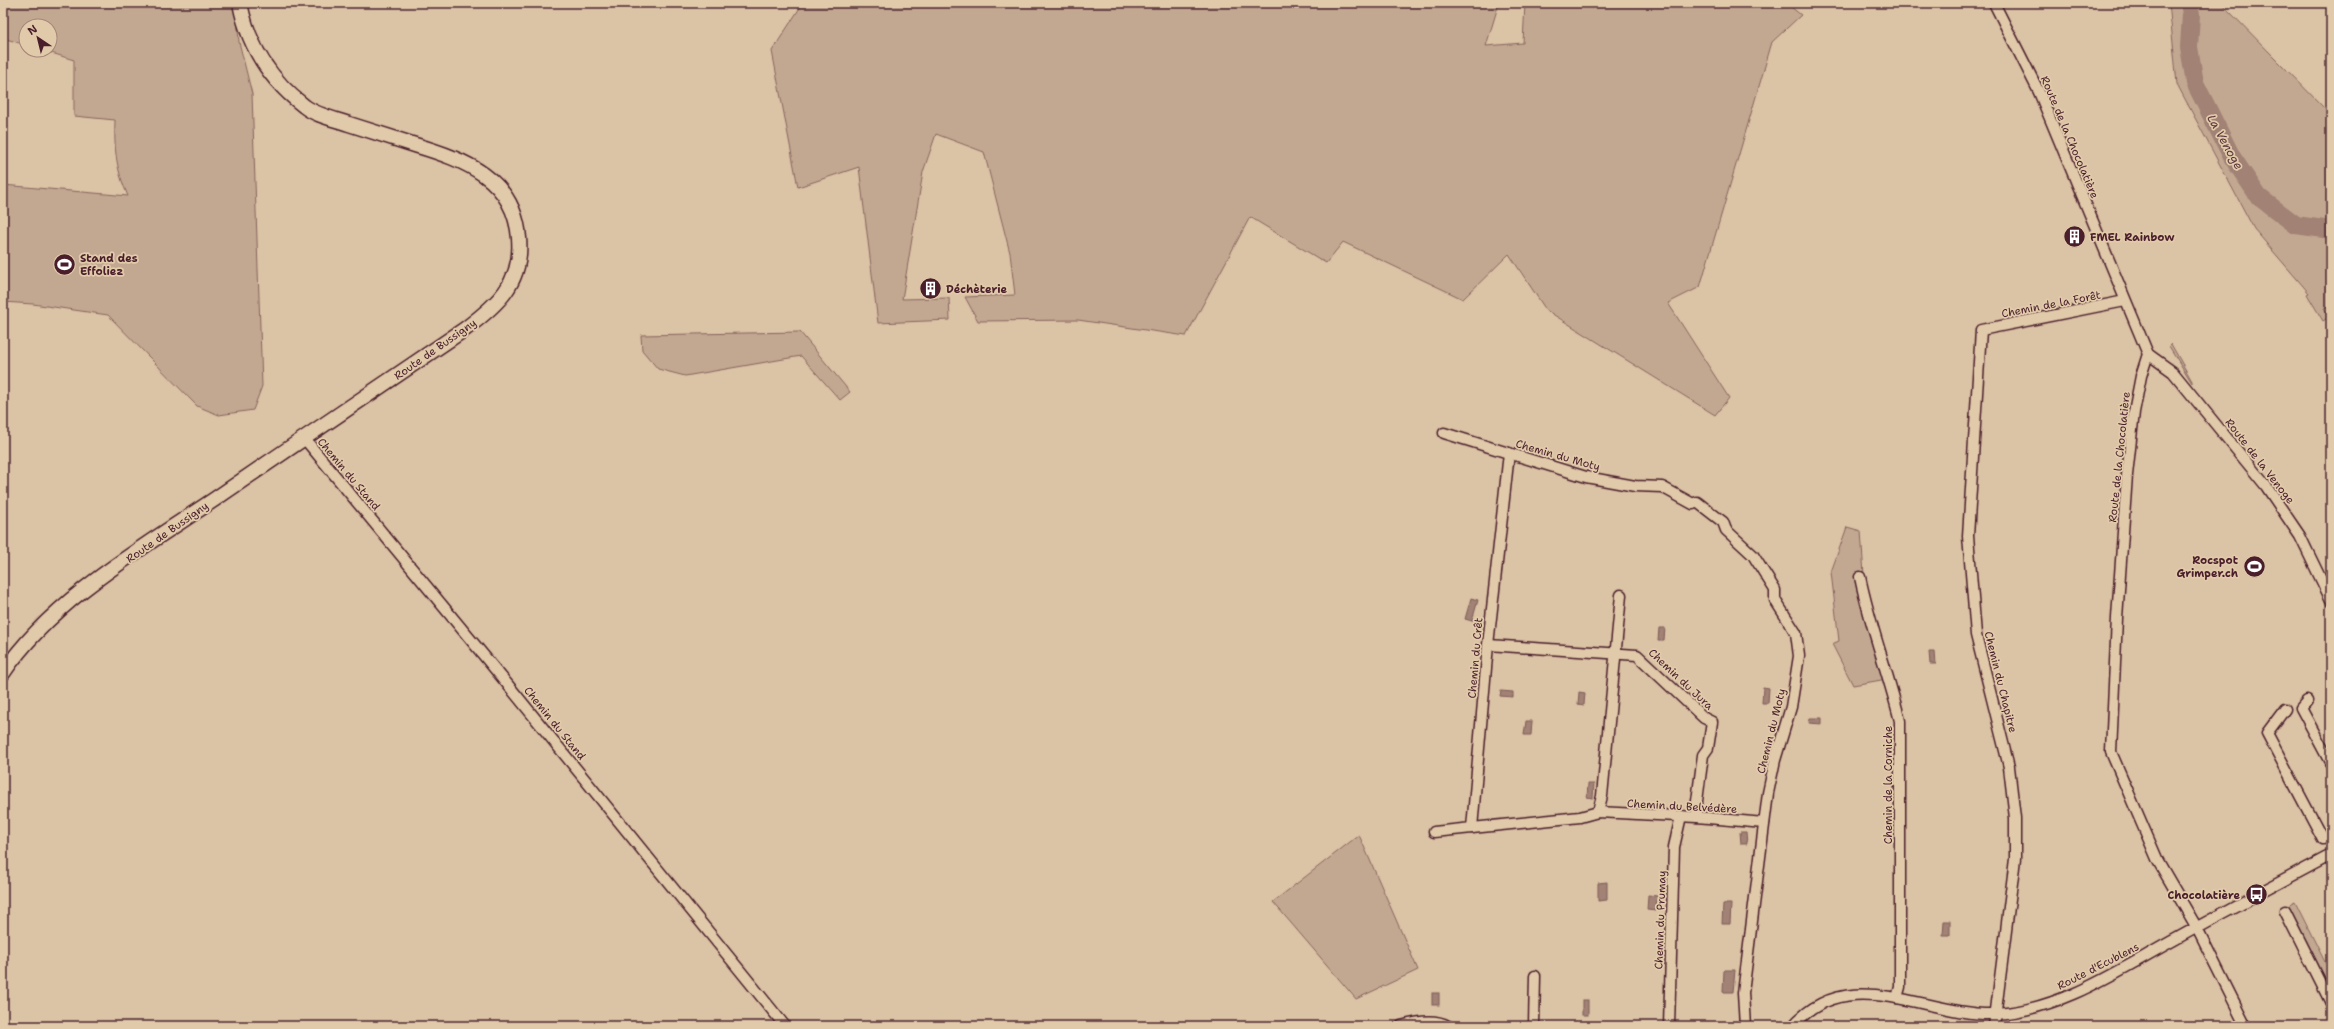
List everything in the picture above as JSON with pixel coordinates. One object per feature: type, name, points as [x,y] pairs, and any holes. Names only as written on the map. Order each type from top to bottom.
[{"type":"street","name":"Route de Bussigny","points":[[3,673],[33,636],[79,594],[142,548],[465,329],[498,302],[510,287],[520,246],[518,226],[513,210],[501,191],[478,169],[451,156],[331,118],[305,107],[266,68],[253,47],[240,3]]},
{"type":"street","name":"Route de la Chocolatière","points":[[1994,3],[2039,92],[2148,354],[2141,376],[2134,412],[2127,475],[2117,618],[2111,752],[2158,861],[2197,928],[2246,1026]]},
{"type":"street","name":"Chemin de la Forêt","points":[[1981,330],[2125,301]]},
{"type":"street","name":"Chemin du Chapitre","points":[[1981,330],[1968,536],[1976,635],[2009,767],[2015,818],[2015,859],[1994,1026]]},
{"type":"street","name":"Route de la Venoge","points":[[2148,354],[2173,372],[2266,486],[2300,536],[2331,600]]},
{"type":"street","name":"Chemin du Moty","points":[[1444,433],[1586,477],[1635,486],[1662,487],[1692,504],[1697,502],[1723,522],[1726,530],[1753,555],[1775,590],[1775,600],[1796,633],[1799,656],[1792,702],[1775,760],[1764,823],[1743,993],[1745,1026]]},
{"type":"street","name":"Chemin du Stand","points":[[304,438],[538,722],[784,1026]]},
{"type":"street","name":"Chemin du Crêt","points":[[1472,828],[1488,645],[1509,453]]},
{"type":"street","name":"Chemin de la Corniche","points":[[1860,577],[1866,606],[1891,684],[1900,721],[1900,987],[1897,998]]},
{"type":"street","points":[[1598,812],[1602,796],[1621,595]]},
{"type":"street","name":"Chemin du Jura","points":[[1488,645],[1637,655],[1704,718],[1712,722],[1708,748],[1703,756],[1697,801],[1697,817]]},
{"type":"street","points":[[2307,701],[2301,708],[2331,764]]},
{"type":"street","points":[[2285,709],[2267,733],[2323,839],[2331,835]]},
{"type":"street","name":"Chemin du Belvédère","points":[[1472,828],[1580,817],[1598,812],[1697,817],[1764,823]]},
{"type":"street","name":"Chemin du Prumay","points":[[1669,1026],[1674,847],[1681,816]]},
{"type":"street","points":[[1434,832],[1472,828]]},
{"type":"street","name":"Route d'Ecublens","points":[[1793,1026],[1813,1009],[1840,996],[1856,993],[1897,998],[1964,1013],[1996,1014],[2025,1010],[2073,994],[2331,855]]},
{"type":"street","points":[[2285,911],[2331,1003]]},
{"type":"street","points":[[1534,1026],[1535,976]]},
{"type":"street","points":[[1401,1026],[1416,1022],[1443,1023],[1448,1026]]},
{"type":"shaded area","points":[[3,3],[236,3],[239,42],[252,94],[262,386],[253,410],[219,415],[197,406],[108,315],[33,304],[3,302],[3,185],[128,196],[118,168],[115,140],[115,120],[74,116],[74,60],[58,55],[58,18],[18,18],[18,43],[3,38]]},
{"type":"shaded area","points":[[803,3],[1499,3],[1486,46],[1523,43],[1525,3],[1786,3],[1801,15],[1772,42],[1700,287],[1668,303],[1729,398],[1715,415],[1546,310],[1509,254],[1463,299],[1343,242],[1326,263],[1250,217],[1186,336],[1078,320],[978,321],[965,297],[1015,295],[1010,253],[984,152],[936,134],[923,172],[902,299],[949,298],[950,320],[878,323],[859,167],[798,187],[772,51]]},
{"type":"shaded area","points":[[2169,3],[2221,3],[2331,115],[2331,305],[2324,308],[2329,317],[2323,321],[2307,294],[2309,293],[2254,229],[2177,84]]},
{"type":"shaded area","points":[[800,332],[850,392],[840,400],[801,356],[685,376],[658,369],[642,350],[641,335]]},
{"type":"shaded area","points":[[2171,344],[2192,381],[2192,383],[2169,346]]},
{"type":"shaded area","points":[[1847,527],[1861,531],[1865,590],[1887,679],[1853,685],[1832,644],[1839,641],[1831,572]]},
{"type":"shaded area","points":[[1471,598],[1478,600],[1472,621],[1465,619]]},
{"type":"shaded area","points":[[1659,628],[1665,628],[1664,640],[1658,640]]},
{"type":"shaded area","points":[[1929,652],[1935,652],[1936,664],[1930,664]]},
{"type":"shaded area","points":[[1763,687],[1769,688],[1768,703],[1762,703]]},
{"type":"shaded area","points":[[1501,691],[1513,692],[1513,697],[1500,696]]},
{"type":"shaded area","points":[[1579,692],[1585,693],[1584,705],[1578,704]]},
{"type":"shaded area","points":[[1810,718],[1822,718],[1822,724],[1809,723]]},
{"type":"shaded area","points":[[1526,721],[1532,721],[1531,735],[1524,735]]},
{"type":"shaded area","points":[[1588,784],[1594,784],[1593,798],[1587,797]]},
{"type":"shaded area","points":[[1740,832],[1746,832],[1747,844],[1741,844]]},
{"type":"shaded area","points":[[1359,835],[1418,970],[1356,999],[1273,902]]},
{"type":"shaded area","points":[[1607,882],[1607,900],[1598,901],[1598,883]]},
{"type":"shaded area","points":[[1648,895],[1657,896],[1656,911],[1647,910]]},
{"type":"shaded area","points":[[2295,902],[2331,974],[2331,1003],[2284,908]]},
{"type":"shaded area","points":[[1723,904],[1731,904],[1730,924],[1722,924]]},
{"type":"shaded area","points":[[1944,921],[1950,921],[1950,935],[1943,935]]},
{"type":"shaded area","points":[[1724,970],[1735,970],[1733,992],[1723,992]]},
{"type":"shaded area","points":[[1432,993],[1439,993],[1439,1005],[1432,1005]]},
{"type":"shaded area","points":[[1582,1000],[1588,1000],[1588,1015],[1582,1015]]},
{"type":"waterway","name":"La Venoge","points":[[2189,3],[2191,14],[2189,47],[2195,83],[2232,157],[2259,197],[2296,225],[2331,230]]},
{"type":"place","name":"FMEL Rainbow","points":[[2075,237]]},
{"type":"place","name":"Stand des Effoliez","points":[[65,264]]},
{"type":"place","name":"Déchèterie","points":[[930,289]]},
{"type":"place","name":"Rocspot Grimper.ch","points":[[2254,566]]},
{"type":"place","name":"Chocolatière","points":[[2256,895]]}]
